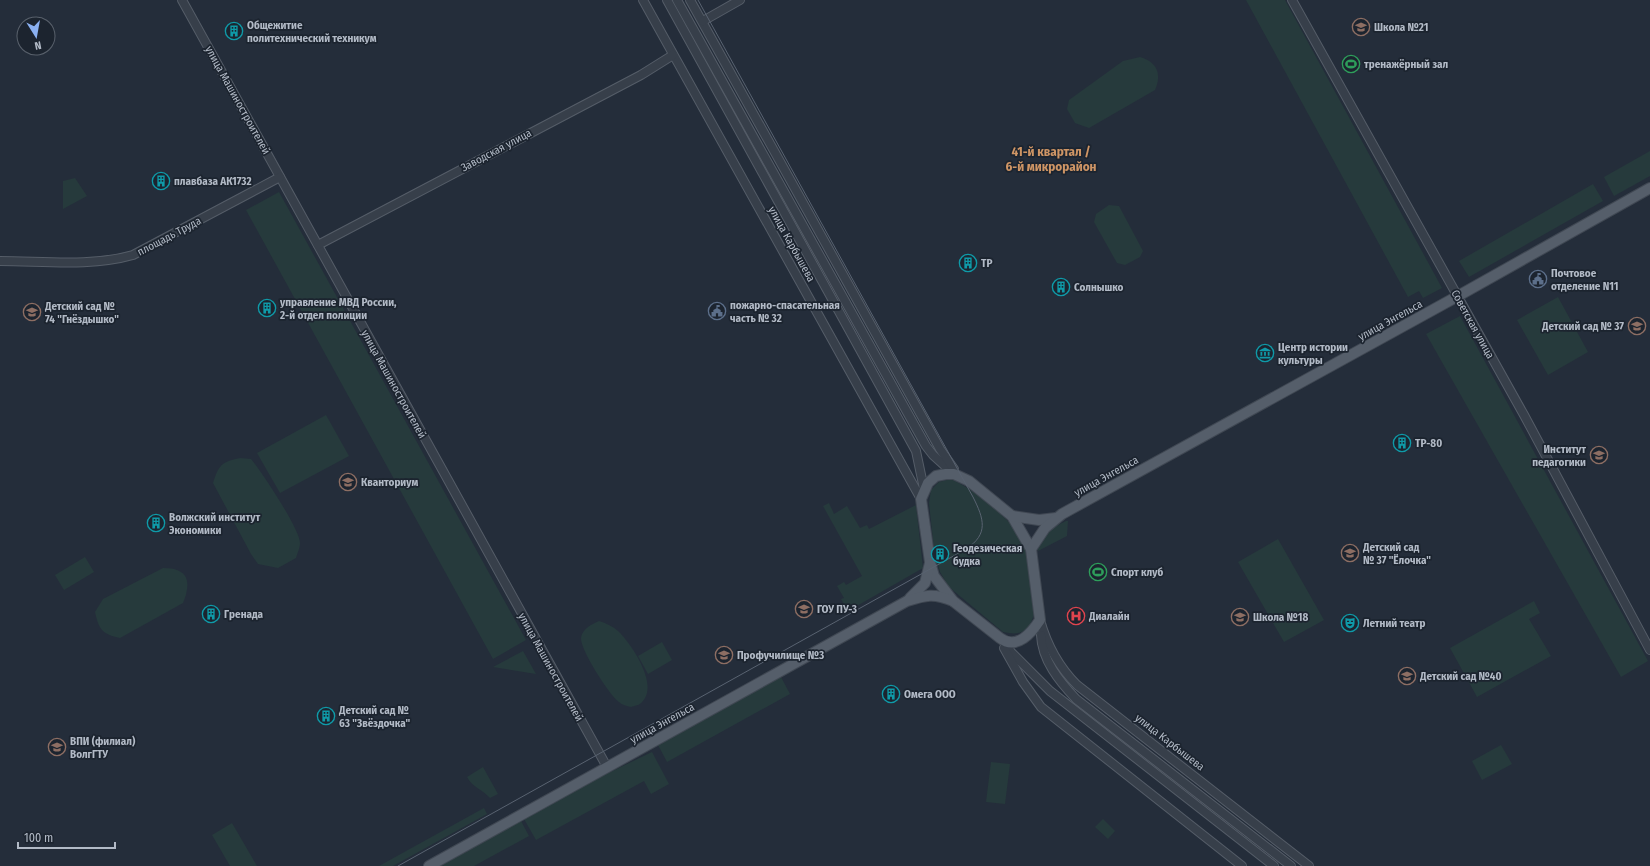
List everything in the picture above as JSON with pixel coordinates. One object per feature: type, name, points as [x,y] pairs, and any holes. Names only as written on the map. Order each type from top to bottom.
[{"type":"main road","name":"улица Энгельса","points":[[1031,549],[1045,528],[1056,518],[1650,188]]},
{"type":"main road","points":[[923,494],[928,483],[936,476],[956,475]]},
{"type":"main road","name":"улица Карбышева","points":[[956,475],[969,481],[1012,516],[1031,549],[1040,620]]},
{"type":"main road","name":"улица Карбышева","points":[[923,494],[930,562],[934,576],[953,601],[1002,639]]},
{"type":"main road","name":"улица Энгельса","points":[[1012,516],[1039,520],[1056,518]]},
{"type":"main road","name":"улица Энгельса","points":[[429,866],[907,601],[922,588],[928,574],[930,562]]},
{"type":"main road","name":"улица Энгельса","points":[[907,601],[933,595],[940,595],[953,601]]},
{"type":"main road","points":[[1002,639],[1018,641],[1028,636],[1040,620]]},
{"type":"street","name":"улица Машиностроителей","points":[[182,0],[607,767]]},
{"type":"street","name":"улица Карбышева","points":[[643,0],[923,494]]},
{"type":"street","name":"улица Карбышева","points":[[666,0],[916,452],[923,494]]},
{"type":"street","name":"улица Карбышева","points":[[677,0],[926,446],[933,455],[956,475]]},
{"type":"street","name":"улица Карбышева","points":[[690,0],[936,442],[956,475]]},
{"type":"street","points":[[703,21],[740,0]]},
{"type":"street","name":"Советская улица","points":[[1292,0],[1554,470],[1650,650]]},
{"type":"street","name":"Заводская улица","points":[[318,245],[641,74],[673,55]]},
{"type":"street","name":"площадь Труда","points":[[0,261],[89,261],[113,259],[133,255],[280,177]]},
{"type":"street","name":"улица Карбышева","points":[[1040,620],[1041,642],[1049,664],[1060,682],[1076,698],[1291,866]]},
{"type":"street","name":"улица Карбышева","points":[[1040,620],[1046,639],[1056,658],[1066,673],[1077,684],[1309,866]]},
{"type":"street","name":"улица Карбышева","points":[[1002,639],[1006,654],[1041,707],[1242,866]]},
{"type":"street","name":"улица Карбышева","points":[[1002,639],[1011,652],[1050,691],[1274,866]]},
{"type":"green space","points":[[1246,0],[1285,0],[1442,288],[1423,298],[1419,291],[1408,297]]},
{"type":"green space","points":[[1140,57],[1146,59],[1154,65],[1156,69],[1158,79],[1155,90],[1089,128],[1075,123],[1067,109],[1069,100],[1123,61]]},
{"type":"green space","points":[[1650,151],[1650,176],[1614,196],[1604,177]]},
{"type":"green space","points":[[75,178],[87,196],[63,209],[63,181]]},
{"type":"green space","points":[[1593,184],[1603,201],[1469,277],[1459,261]]},
{"type":"green space","points":[[279,192],[526,640],[493,659],[246,210]]},
{"type":"green space","points":[[1109,205],[1119,206],[1143,251],[1140,257],[1125,265],[1117,263],[1094,222],[1096,214]]},
{"type":"green space","points":[[1558,297],[1588,352],[1548,375],[1517,320]]},
{"type":"green space","points":[[1460,316],[1648,661],[1621,677],[1426,334]]},
{"type":"green space","points":[[326,415],[349,456],[280,493],[257,453]]},
{"type":"green space","points":[[240,458],[251,459],[256,465],[287,513],[298,536],[300,545],[296,558],[278,568],[258,564],[251,554],[213,483],[219,468],[222,465]]},
{"type":"green space","points":[[951,479],[983,498],[994,507],[1013,527],[1025,547],[1034,614],[1027,629],[1019,633],[1003,632],[949,587],[940,572],[934,549],[929,503],[931,490],[939,482]]},
{"type":"green space","points":[[829,503],[834,514],[847,506],[860,528],[867,525],[869,529],[916,505],[923,568],[848,611],[841,599],[844,598],[837,586],[844,582],[846,585],[862,576],[823,506]]},
{"type":"green space","points":[[1068,521],[1067,536],[1038,551],[1038,545],[1043,536]]},
{"type":"green space","points":[[1278,539],[1324,620],[1284,642],[1238,562]]},
{"type":"green space","points":[[85,557],[94,572],[64,590],[55,575]]},
{"type":"green space","points":[[163,568],[178,570],[186,577],[187,588],[183,603],[120,638],[105,633],[98,623],[95,612],[103,599]]},
{"type":"green space","points":[[1534,601],[1540,613],[1529,619],[1551,656],[1477,697],[1450,648]]},
{"type":"green space","points":[[599,621],[609,625],[624,637],[642,665],[648,686],[647,695],[638,705],[631,707],[626,706],[614,698],[596,672],[585,652],[581,638],[583,632],[588,627]]},
{"type":"green space","points":[[662,642],[672,660],[648,674],[638,656]]},
{"type":"green space","points":[[523,651],[536,674],[493,667]]},
{"type":"green space","points":[[781,677],[790,694],[667,762],[658,745]]},
{"type":"green space","points":[[1501,745],[1512,764],[1482,780],[1472,761]]},
{"type":"green space","points":[[652,752],[669,784],[651,794],[644,781],[536,840],[524,819],[598,778]]},
{"type":"green space","points":[[991,762],[1010,764],[1005,804],[986,802]]},
{"type":"green space","points":[[483,767],[498,794],[490,798],[472,784],[467,777]]},
{"type":"green space","points":[[484,808],[487,814],[393,866],[379,866]]},
{"type":"green space","points":[[1103,819],[1115,831],[1108,839],[1095,827]]},
{"type":"green space","points":[[521,821],[529,836],[474,866],[440,866]]},
{"type":"green space","points":[[232,823],[257,866],[230,866],[212,835]]},
{"type":"tram line","points":[[398,866],[966,549],[978,538],[981,532],[982,519],[973,497],[698,0]]},
{"type":"place","name":"Школа №21","points":[[1361,27]]},
{"type":"place","name":"Общежитие политехнический техникум","points":[[234,31]]},
{"type":"place","name":"тренажёрный зал","points":[[1351,64]]},
{"type":"place","name":"плавбаза АК1732","points":[[161,181]]},
{"type":"place","name":"ТР","points":[[968,263]]},
{"type":"place","name":"Почтовое отделение N11","points":[[1538,279]]},
{"type":"place","name":"Солнышко","points":[[1061,287]]},
{"type":"place","name":"управление МВД России, 2-й отдел полиции","points":[[267,308]]},
{"type":"place","name":"пожарно-спасательная часть № 32","points":[[717,311]]},
{"type":"place","name":"Детский сад № 74 \"Гнёздышко\"","points":[[32,312]]},
{"type":"place","name":"Детский сад № 37","points":[[1637,326]]},
{"type":"place","name":"Центр истории культуры","points":[[1265,353]]},
{"type":"place","name":"ТР-80","points":[[1402,443]]},
{"type":"place","name":"Институт педагогики","points":[[1599,455]]},
{"type":"place","name":"Кванториум","points":[[348,482]]},
{"type":"place","name":"Волжский институт Экономики","points":[[156,523]]},
{"type":"place","name":"Детский сад № 37 \"Ёлочка\"","points":[[1350,553]]},
{"type":"place","name":"Геодезическая будка","points":[[940,554]]},
{"type":"place","name":"Спорт клуб","points":[[1098,572]]},
{"type":"place","name":"ГОУ ПУ-3","points":[[804,609]]},
{"type":"place","name":"Гренада","points":[[211,614]]},
{"type":"place","name":"Диалайн","points":[[1076,616]]},
{"type":"place","name":"Школа №18","points":[[1240,617]]},
{"type":"place","name":"Летний театр","points":[[1350,623]]},
{"type":"place","name":"Профучилище №3","points":[[724,655]]},
{"type":"place","name":"Детский сад №40","points":[[1407,676]]},
{"type":"place","name":"Омега ООО","points":[[891,694]]},
{"type":"place","name":"Детский сад № 63 \"Звёздочка\"","points":[[326,716]]},
{"type":"place","name":"ВПИ (филиал) ВолгГТУ","points":[[57,747]]},
{"type":"district","name":"41-й квартал / 6-й микрорайон","points":[[1051,158]]}]
